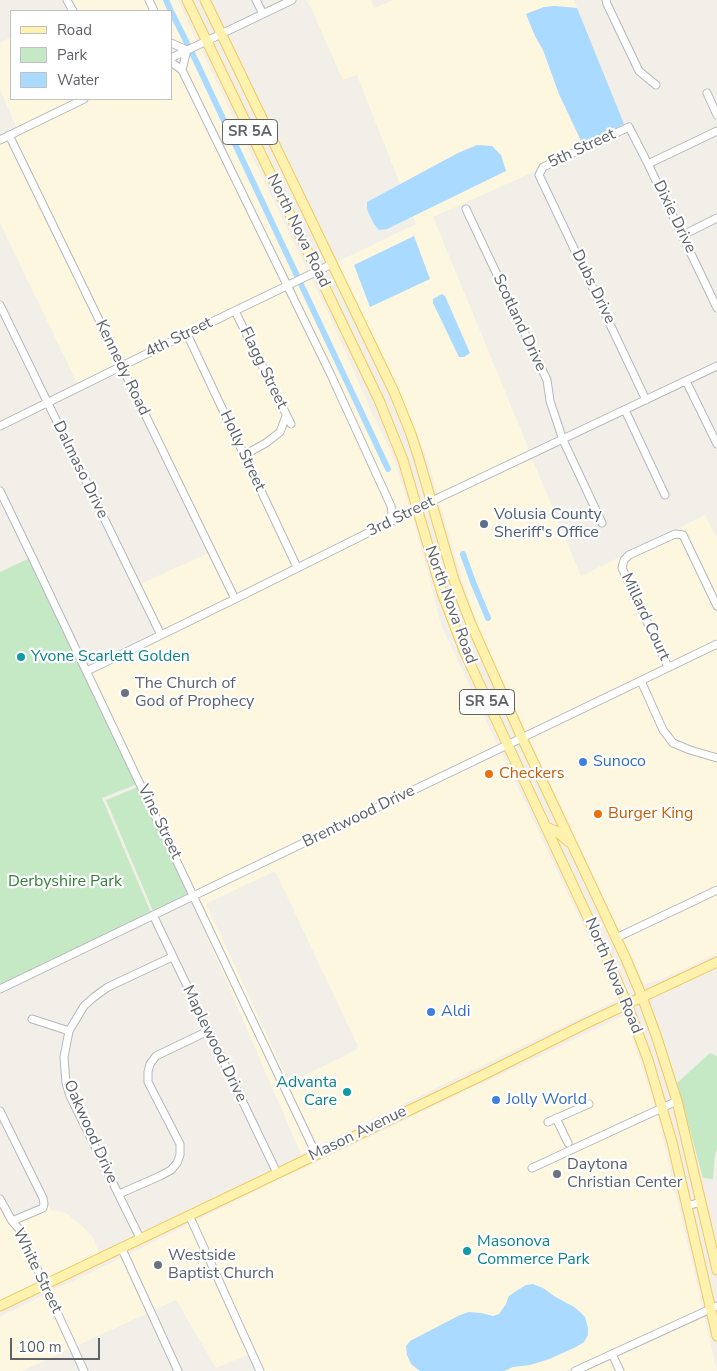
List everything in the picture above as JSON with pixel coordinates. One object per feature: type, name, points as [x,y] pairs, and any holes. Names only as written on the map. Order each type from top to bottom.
[{"type":"main road","name":"North Nova Road","points":[[187,0],[314,273],[388,419],[406,468],[433,565],[449,611],[474,672],[627,1004],[648,1060],[662,1108],[714,1308],[717,1336]]},
{"type":"main road","name":"North Nova Road","points":[[205,0],[399,404],[411,434],[464,608],[642,997],[677,1101],[717,1270]]},
{"type":"main road","points":[[546,827],[556,830],[572,846]]},
{"type":"main road","name":"Mason Avenue","points":[[0,1306],[717,962]]},
{"type":"street","points":[[256,0],[263,14]]},
{"type":"street","points":[[172,58],[292,0]]},
{"type":"street","points":[[606,0],[639,71],[656,85]]},
{"type":"street","points":[[172,44],[187,50]]},
{"type":"street","points":[[172,63],[182,70],[187,50]]},
{"type":"street","name":"North Nova Road","points":[[182,70],[211,126],[354,424],[391,506]]},
{"type":"street","points":[[707,93],[717,115]]},
{"type":"street","points":[[0,140],[82,100]]},
{"type":"street","name":"Dixie Drive","points":[[629,127],[717,308]]},
{"type":"street","name":"5th Street","points":[[539,175],[543,167],[629,127]]},
{"type":"street","points":[[648,164],[717,131]]},
{"type":"street","name":"Kennedy Road","points":[[9,136],[235,599]]},
{"type":"street","name":"Dubs Drive","points":[[539,175],[646,400]]},
{"type":"street","name":"Scotland Drive","points":[[466,209],[546,380],[550,401],[563,440],[602,523]]},
{"type":"street","points":[[683,235],[717,218]]},
{"type":"street","name":"4th Street","points":[[0,426],[332,264]]},
{"type":"street","name":"Dalmaso Drive","points":[[0,305],[161,635]]},
{"type":"street","name":"Flagg Street","points":[[235,311],[291,424]]},
{"type":"street","name":"Holly Street","points":[[187,334],[297,568]]},
{"type":"street","name":"3rd Street","points":[[87,671],[432,501],[717,366]]},
{"type":"street","points":[[686,381],[717,444]]},
{"type":"street","points":[[625,410],[665,495]]},
{"type":"street","points":[[244,455],[266,443],[280,432],[286,416]]},
{"type":"street","name":"Vine Street","points":[[0,492],[316,1154]]},
{"type":"street","points":[[391,506],[406,514]]},
{"type":"street","points":[[390,522],[391,506]]},
{"type":"street","name":"Millard Court","points":[[668,667],[622,568],[624,560],[629,555],[675,534],[683,535],[717,606]]},
{"type":"street","name":"Brentwood Drive","points":[[0,989],[717,644]]},
{"type":"street","points":[[641,681],[663,730],[673,743],[717,758]]},
{"type":"street","points":[[616,938],[717,890]]},
{"type":"street","name":"Maplewood Drive","points":[[153,915],[277,1172]]},
{"type":"street","name":"Oakwood Drive","points":[[140,1238],[70,1096],[66,1083],[64,1057],[68,1031],[84,1006],[108,987],[172,957]]},
{"type":"street","points":[[32,1019],[68,1031]]},
{"type":"street","points":[[119,1194],[160,1176],[171,1170],[177,1163],[180,1155],[180,1144],[148,1082],[148,1072],[150,1064],[156,1056],[208,1032]]},
{"type":"street","points":[[532,1168],[677,1101]]},
{"type":"street","points":[[548,1122],[589,1104]]},
{"type":"street","points":[[0,1111],[43,1198],[44,1204],[43,1208],[12,1221]]},
{"type":"street","points":[[556,1118],[568,1143]]},
{"type":"street","name":"White Street","points":[[0,1200],[19,1229],[84,1371]]},
{"type":"street","points":[[687,1206],[701,1202]]},
{"type":"street","points":[[189,1215],[260,1371]]},
{"type":"street","points":[[122,1247],[178,1371]]},
{"type":"street","points":[[575,1371],[714,1308]]},
{"type":"street","points":[[612,1354],[620,1371]]},
{"type":"shaded area","points":[[71,0],[146,0],[151,10],[76,10]]},
{"type":"shaded area","points":[[153,0],[178,0],[197,42],[187,46],[172,40],[172,10],[158,10]]},
{"type":"shaded area","points":[[306,0],[371,0],[374,8],[394,0],[574,0],[577,8],[544,7],[526,14],[543,50],[559,94],[583,145],[542,164],[538,169],[529,174],[433,217],[530,452],[437,495],[429,463],[409,415],[337,262],[416,224],[413,216],[506,171],[458,153],[400,184],[357,75],[343,80]]},
{"type":"shaded area","points":[[10,38],[10,100],[74,100],[17,128],[0,90],[0,43]]},
{"type":"shaded area","points":[[200,48],[308,272],[288,282],[214,124],[186,70],[190,53]]},
{"type":"shaded area","points":[[172,67],[180,73],[208,128],[283,285],[188,329],[123,363],[14,137],[90,100],[172,100]]},
{"type":"shaded area","points":[[8,140],[117,365],[78,385],[0,223],[0,144]]},
{"type":"shaded area","points":[[311,278],[392,454],[410,509],[406,511],[393,503],[364,437],[291,288]]},
{"type":"shaded area","points":[[286,291],[388,506],[387,520],[298,563],[191,335],[234,316],[290,429],[295,425],[239,313]]},
{"type":"shaded area","points":[[186,338],[293,566],[237,595],[126,369]]},
{"type":"shaded area","points":[[532,458],[581,576],[626,554],[621,559],[619,570],[664,666],[526,732],[480,632],[439,502]]},
{"type":"shaded area","points":[[412,515],[441,625],[498,746],[195,891],[91,673],[235,604],[406,518],[408,519]]},
{"type":"shaded area","points":[[705,515],[717,538],[717,599],[683,532],[674,531],[659,538]]},
{"type":"shaded area","points":[[676,537],[681,538],[717,613],[717,640],[670,663],[625,568],[631,558]]},
{"type":"shaded area","points":[[209,553],[231,598],[162,631],[140,584]]},
{"type":"shaded area","points":[[717,648],[717,754],[691,747],[675,740],[665,728],[645,682]]},
{"type":"shaded area","points":[[640,685],[670,745],[717,761],[717,886],[620,932],[529,738]]},
{"type":"shaded area","points":[[501,752],[618,999],[316,1147],[198,897]],"holes":[[[273,872],[276,873],[358,1046],[356,1050],[289,1083],[206,904]]]},
{"type":"shaded area","points":[[717,894],[717,953],[674,974],[644,985],[623,939]]},
{"type":"shaded area","points":[[192,900],[311,1150],[301,1154]]},
{"type":"shaded area","points":[[625,1015],[655,1107],[528,1167],[531,1173],[657,1114],[703,1309],[566,1371],[504,1371],[513,1367],[549,1360],[584,1342],[588,1335],[585,1317],[580,1312],[543,1288],[533,1284],[526,1285],[513,1292],[507,1298],[506,1304],[499,1314],[493,1316],[481,1313],[460,1315],[410,1341],[411,1364],[420,1371],[264,1371],[196,1221]],"holes":[[[591,1100],[593,1106],[561,1120],[572,1144],[566,1147],[555,1122],[546,1126],[544,1120]]]},
{"type":"shaded area","points":[[47,1203],[51,1210],[66,1213],[80,1224],[93,1237],[99,1253],[46,1278],[18,1222],[46,1209]]},
{"type":"shaded area","points":[[0,1207],[7,1222],[9,1221],[16,1231],[40,1281],[0,1300]]},
{"type":"shaded area","points":[[190,1224],[249,1354],[216,1368],[176,1300],[154,1310],[128,1255]]},
{"type":"shaded area","points":[[123,1257],[148,1313],[76,1346],[52,1291]]},
{"type":"shaded area","points":[[46,1294],[71,1348],[22,1371],[0,1371],[0,1317]]},
{"type":"shaded area","points":[[704,1316],[717,1371],[583,1371]]},
{"type":"green space","name":"Derbyshire Park","points":[[32,557],[140,783],[102,798],[152,915],[0,989],[0,572]]},
{"type":"green space","points":[[138,787],[188,894],[153,911],[106,800]]},
{"type":"green space","points":[[710,1053],[717,1056],[717,1149],[713,1179],[703,1178],[677,1083]]},
{"type":"water","points":[[544,7],[577,8],[624,124],[583,145],[559,94],[543,50],[526,14]]},
{"type":"water","points":[[477,145],[492,146],[501,155],[506,171],[387,229],[379,230],[374,224],[368,212],[367,202],[458,153]]},
{"type":"water","points":[[414,236],[430,279],[370,307],[354,265]]},
{"type":"water","points":[[442,294],[445,296],[470,353],[464,357],[459,357],[433,303],[433,299]]},
{"type":"water","points":[[533,1284],[574,1307],[585,1317],[588,1335],[584,1342],[549,1359],[530,1365],[513,1367],[504,1371],[420,1371],[411,1364],[406,1346],[410,1341],[469,1312],[493,1316],[499,1314],[509,1296],[526,1285]]},
{"type":"waterway","points":[[166,0],[171,10]]},
{"type":"waterway","points":[[172,13],[388,469]]},
{"type":"waterway","points":[[463,554],[488,618]]},
{"type":"place","name":"Volusia County Sheriff's Office","points":[[484,524]]},
{"type":"place","name":"Yvone Scarlett Golden","points":[[21,657]]},
{"type":"place","name":"The Church of God of Prophecy","points":[[125,693]]},
{"type":"place","name":"Sunoco","points":[[583,762]]},
{"type":"place","name":"Checkers","points":[[489,774]]},
{"type":"place","name":"Burger King","points":[[598,814]]},
{"type":"place","name":"Aldi","points":[[431,1012]]},
{"type":"place","name":"Advanta Care","points":[[347,1092]]},
{"type":"place","name":"Jolly World","points":[[496,1100]]},
{"type":"place","name":"Daytona Christian Center","points":[[557,1174]]},
{"type":"place","name":"Masonova Commerce Park","points":[[467,1251]]},
{"type":"place","name":"Westside Baptist Church","points":[[158,1265]]}]
